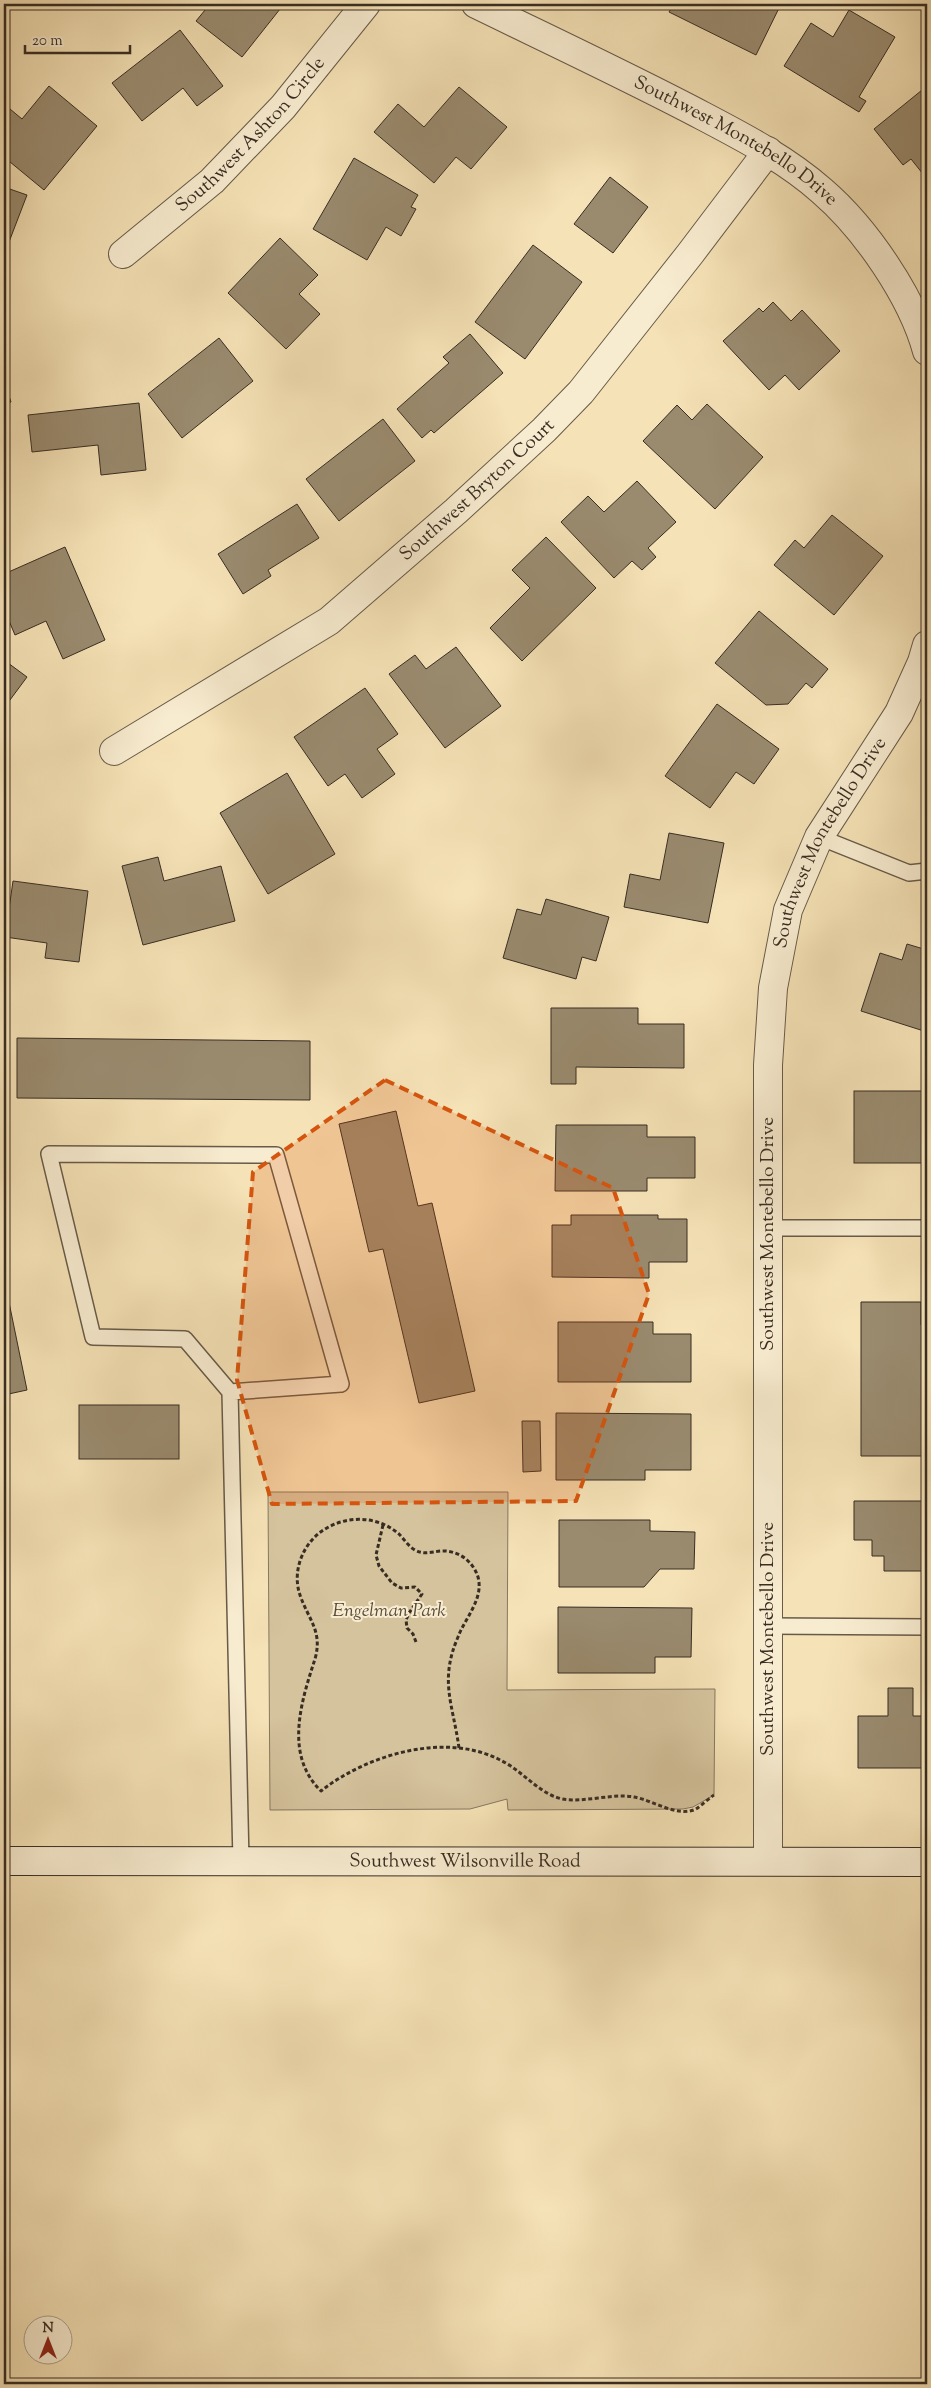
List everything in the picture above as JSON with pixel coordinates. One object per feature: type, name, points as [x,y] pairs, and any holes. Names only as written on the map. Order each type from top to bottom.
[{"type":"street","name":"Southwest Ashton Circle","points":[[123,254],[212,181],[283,107],[366,4]]},
{"type":"street","name":"Southwest Montebello Drive","points":[[476,4],[680,104],[768,151],[822,191],[865,236],[885,264],[921,329],[927,350]]},
{"type":"street","name":"Southwest Bryton Court","points":[[114,751],[329,621],[456,511],[544,430],[581,392],[684,262],[768,151]]},
{"type":"street","name":"Southwest Montebello Drive","points":[[768,1861],[768,1065],[773,988],[788,910],[819,837],[899,713],[926,657]]},
{"type":"street","name":"Southwest Wilsonville Road","points":[[4,1861],[927,1862]]},
{"type":"lane","points":[[819,837],[909,873],[927,871]]},
{"type":"lane","points":[[230,1392],[341,1384],[276,1155],[49,1154],[93,1337],[185,1339],[230,1392],[241,1861]]},
{"type":"lane","points":[[768,1228],[927,1228]]},
{"type":"lane","points":[[768,1626],[927,1627]]},
{"type":"path","points":[[458,1748],[456,1729],[449,1702],[447,1677],[457,1637],[478,1595],[478,1577],[468,1560],[460,1555],[441,1551],[422,1553],[413,1549],[399,1534],[384,1525],[360,1519],[333,1524],[311,1541],[298,1566],[299,1594],[313,1620],[317,1639],[315,1659],[305,1687],[300,1712],[300,1752],[304,1770],[321,1791],[349,1772],[384,1758],[420,1750],[458,1748],[494,1756],[516,1768],[541,1790],[563,1799],[633,1796],[676,1811],[695,1809],[714,1795]]},
{"type":"path","points":[[384,1525],[376,1555],[379,1566],[393,1584],[401,1588],[415,1587],[422,1594],[406,1620],[407,1628],[413,1634],[416,1642]]},
{"type":"highlighted area","points":[[385,1080],[613,1188],[649,1294],[576,1501],[272,1504],[237,1380],[253,1172]]},
{"type":"green space","name":"Engelman Park","points":[[268,1492],[508,1492],[507,1690],[715,1689],[714,1795],[693,1807],[683,1809],[508,1810],[507,1799],[470,1809],[270,1810]]},
{"type":"building","points":[[210,4],[284,4],[242,57],[196,21]]},
{"type":"building","points":[[674,4],[781,4],[756,55],[669,12]]},
{"type":"building","points":[[849,10],[895,37],[859,97],[866,101],[859,112],[784,66],[811,23],[833,37]]},
{"type":"building","points":[[180,30],[223,86],[197,106],[183,88],[142,121],[112,83]]},
{"type":"building","points":[[49,86],[97,126],[44,190],[4,157],[4,104],[22,119]]},
{"type":"building","points":[[927,86],[927,179],[911,159],[903,165],[874,129]]},
{"type":"building","points":[[459,87],[507,127],[471,169],[456,157],[434,183],[374,132],[398,104],[424,127]]},
{"type":"building","points":[[354,158],[418,195],[411,207],[416,209],[401,236],[386,227],[367,260],[313,229]]},
{"type":"building","points":[[610,177],[648,207],[613,253],[574,224]]},
{"type":"building","points":[[4,187],[27,195],[4,255]]},
{"type":"building","points":[[280,238],[318,275],[299,294],[320,314],[286,349],[228,293]]},
{"type":"building","points":[[533,245],[582,282],[525,359],[475,322]]},
{"type":"building","points":[[773,302],[791,321],[802,310],[840,351],[799,390],[785,375],[769,390],[723,341],[759,308],[763,312]]},
{"type":"building","points":[[470,334],[503,373],[434,433],[431,430],[422,438],[397,409],[449,363],[443,357]]},
{"type":"building","points":[[219,338],[253,381],[182,438],[148,394]]},
{"type":"building","points":[[4,381],[11,402],[4,405]]},
{"type":"building","points":[[139,403],[146,470],[101,475],[98,445],[32,452],[28,415]]},
{"type":"building","points":[[707,404],[763,457],[715,509],[643,441],[677,405],[692,420]]},
{"type":"building","points":[[383,419],[415,461],[339,521],[306,479]]},
{"type":"building","points":[[637,481],[676,522],[648,548],[656,557],[642,570],[632,561],[614,578],[561,522],[588,496],[604,512]]},
{"type":"building","points":[[297,504],[319,538],[268,570],[271,576],[243,594],[218,554]]},
{"type":"building","points":[[832,515],[883,556],[834,615],[774,565],[795,540],[804,548]]},
{"type":"building","points":[[546,537],[596,588],[522,661],[490,628],[530,588],[512,570]]},
{"type":"building","points":[[65,547],[105,640],[63,659],[46,621],[15,635],[4,609],[4,574]]},
{"type":"building","points":[[759,611],[828,669],[812,688],[806,683],[788,704],[766,705],[715,663]]},
{"type":"building","points":[[456,647],[501,706],[445,748],[389,674],[415,655],[426,669]]},
{"type":"building","points":[[4,660],[27,677],[4,708]]},
{"type":"building","points":[[365,688],[398,734],[377,749],[395,774],[362,798],[345,774],[328,786],[294,737]]},
{"type":"building","points":[[717,704],[779,749],[754,784],[736,772],[710,808],[665,776]]},
{"type":"building","points":[[287,773],[335,854],[268,894],[220,813]]},
{"type":"building","points":[[669,833],[724,843],[708,923],[624,907],[630,874],[660,880]]},
{"type":"building","points":[[158,857],[164,881],[221,866],[235,921],[143,945],[122,866]]},
{"type":"building","points":[[13,881],[88,891],[79,962],[45,958],[47,943],[5,937]]},
{"type":"building","points":[[546,899],[609,917],[596,961],[582,957],[576,979],[503,958],[517,909],[541,915]]},
{"type":"building","points":[[907,944],[927,950],[923,967],[927,969],[927,1032],[861,1011],[880,953],[902,960]]},
{"type":"building","points":[[551,1008],[638,1008],[638,1024],[684,1024],[684,1068],[576,1067],[576,1084],[551,1084]]},
{"type":"building","points":[[17,1038],[310,1041],[310,1100],[17,1098]]},
{"type":"building","points":[[854,1091],[927,1091],[927,1163],[854,1163]]},
{"type":"building","points":[[396,1111],[418,1206],[432,1203],[475,1391],[419,1403],[383,1249],[369,1252],[339,1124]]},
{"type":"building","points":[[556,1125],[647,1125],[647,1137],[695,1137],[695,1178],[647,1178],[647,1191],[555,1191]]},
{"type":"building","points":[[571,1215],[658,1215],[658,1219],[687,1219],[687,1262],[649,1262],[649,1278],[552,1277],[552,1225],[571,1225]]},
{"type":"building","points":[[4,1278],[27,1390],[4,1395]]},
{"type":"building","points":[[861,1302],[921,1302],[921,1325],[927,1325],[924,1405],[927,1405],[925,1456],[861,1456]]},
{"type":"building","points":[[558,1322],[653,1322],[653,1334],[691,1334],[691,1382],[558,1382]]},
{"type":"building","points":[[79,1405],[179,1405],[179,1459],[79,1459]]},
{"type":"building","points":[[556,1413],[691,1414],[691,1470],[645,1470],[645,1480],[556,1480]]},
{"type":"building","points":[[522,1421],[540,1421],[541,1471],[523,1472]]},
{"type":"building","points":[[854,1501],[927,1501],[925,1571],[884,1571],[884,1556],[872,1556],[872,1540],[854,1540]]},
{"type":"building","points":[[559,1520],[650,1520],[650,1531],[695,1532],[694,1569],[660,1569],[644,1587],[559,1587]]},
{"type":"building","points":[[558,1607],[692,1608],[691,1657],[655,1657],[655,1673],[558,1673]]},
{"type":"building","points":[[888,1688],[913,1688],[913,1716],[927,1716],[927,1768],[858,1768],[858,1716],[888,1716]]}]
